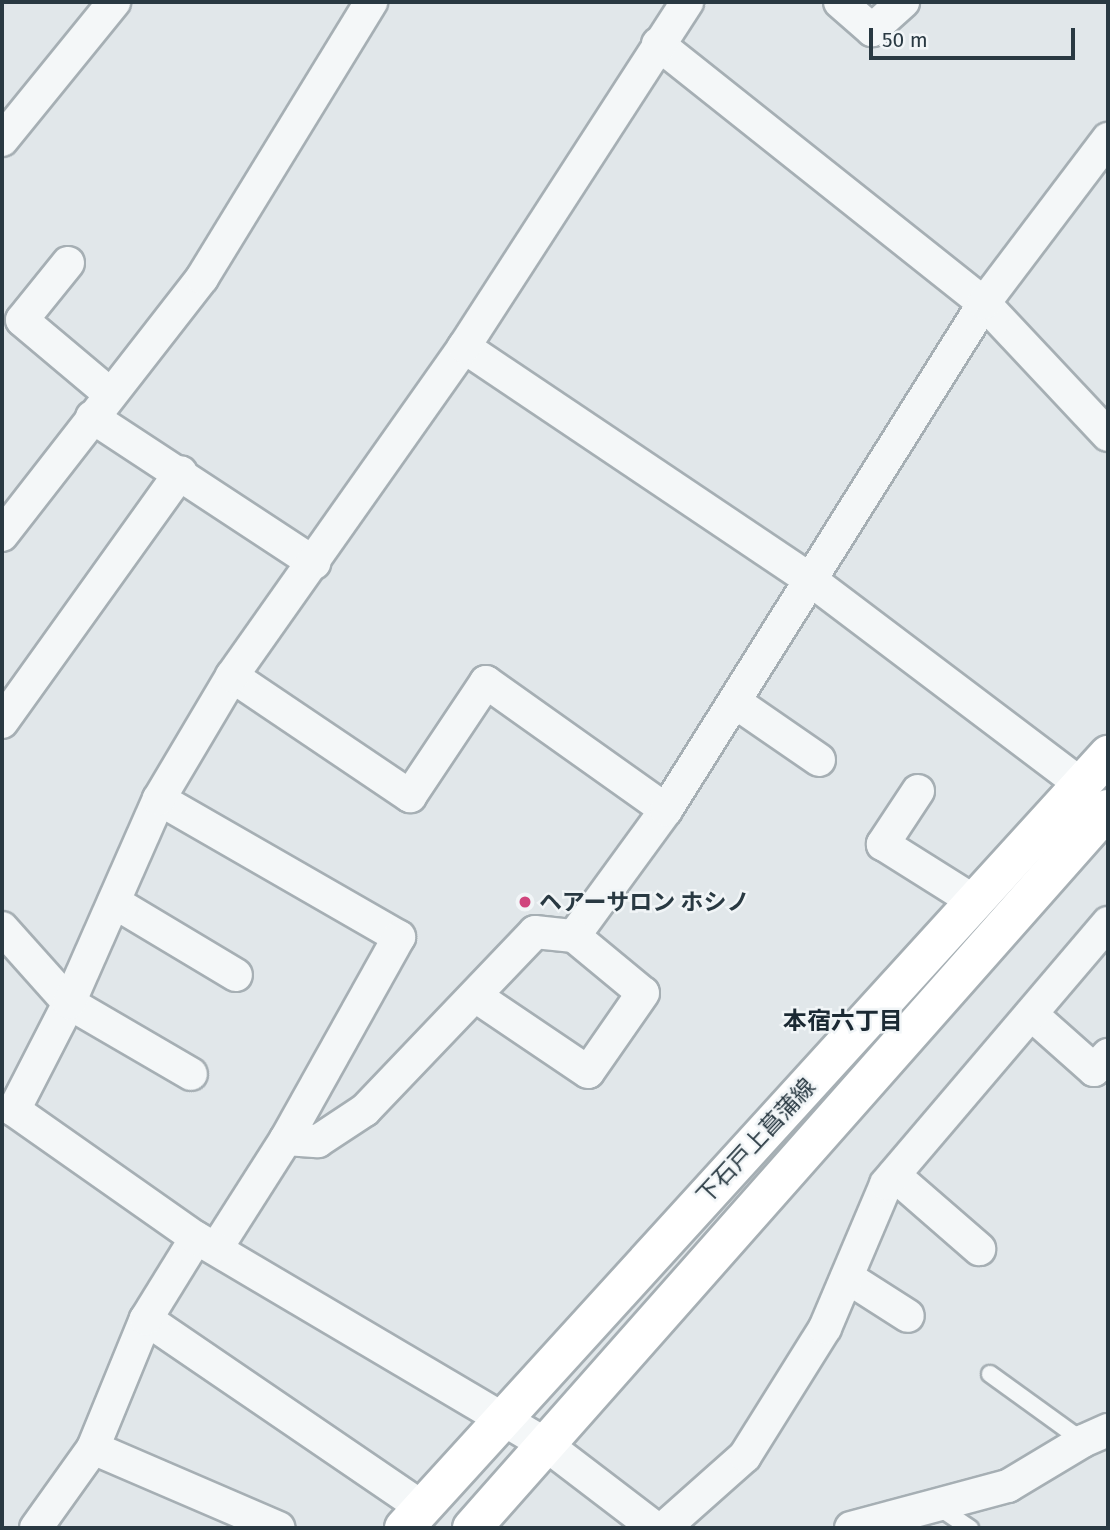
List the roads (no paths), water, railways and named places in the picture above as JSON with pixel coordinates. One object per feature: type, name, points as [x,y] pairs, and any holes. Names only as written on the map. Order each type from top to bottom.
[{"type":"main road","name":"下石戸上菖蒲線","points":[[472,1528],[1096,797],[1108,755]]},
{"type":"main road","name":"下石戸上菖蒲線","points":[[413,1518],[975,902],[1096,797]]},
{"type":"street","points":[[2,139],[114,2]]},
{"type":"street","points":[[2,535],[202,278],[370,2]]},
{"type":"street","points":[[840,2],[872,30],[903,2]]},
{"type":"street","points":[[655,1528],[545,1444],[206,1243],[13,1110],[10,1096],[69,1003],[159,799],[232,676],[464,347],[658,44],[673,7]]},
{"type":"street","points":[[658,44],[984,303],[1108,435]]},
{"type":"street","points":[[574,936],[666,810],[984,303],[1108,139]]},
{"type":"street","points":[[68,263],[22,320],[101,405],[181,472],[314,563]]},
{"type":"street","points":[[464,347],[812,581],[1096,797]]},
{"type":"street","points":[[2,722],[181,472]]},
{"type":"street","points":[[232,676],[410,796],[486,682],[666,810]]},
{"type":"street","points":[[735,702],[819,760]]},
{"type":"street","points":[[918,791],[883,844],[975,902]]},
{"type":"street","points":[[48,1525],[93,1448],[146,1319],[286,1139],[400,937],[159,799]]},
{"type":"street","points":[[114,902],[236,975]]},
{"type":"street","points":[[2,928],[69,1003],[191,1074]]},
{"type":"street","points":[[286,1139],[318,1141],[365,1110],[477,997],[535,932],[574,936],[643,993],[588,1072],[477,997]]},
{"type":"street","points":[[664,1528],[745,1456],[825,1328],[894,1175],[1031,1014],[1104,936]]},
{"type":"street","points":[[1031,1014],[1094,1070],[1108,1055]]},
{"type":"street","points":[[894,1175],[979,1249]]},
{"type":"street","points":[[846,1277],[908,1316]]},
{"type":"street","points":[[146,1319],[413,1518]]},
{"type":"street","points":[[851,1528],[1008,1486],[1095,1436]]},
{"type":"street","points":[[93,1448],[279,1528]]},
{"type":"lane","points":[[990,1374],[1095,1436]]},
{"type":"lane","points":[[935,1505],[970,1528]]},
{"type":"place","name":"ヘアーサロン ホシノ","points":[[525,902]]},
{"type":"district","name":"本宿六丁目","points":[[843,1022]]}]
